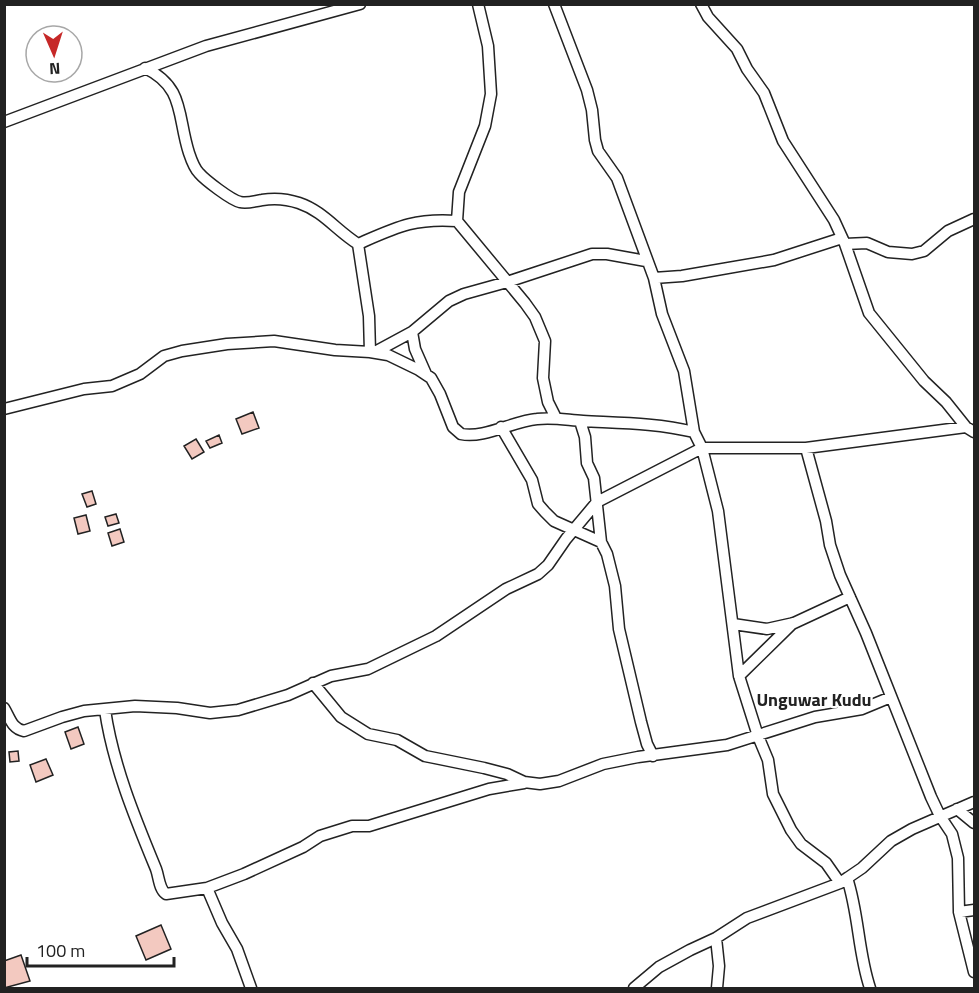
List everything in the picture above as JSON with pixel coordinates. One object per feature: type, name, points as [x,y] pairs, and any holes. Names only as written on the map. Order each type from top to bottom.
[{"type":"street","points":[[4,122],[206,46],[360,4]]},
{"type":"street","points":[[478,4],[488,46],[491,94],[485,126],[459,192],[457,221],[535,318],[545,341],[543,378],[548,402],[556,418]]},
{"type":"street","points":[[554,4],[587,90],[598,151],[617,178],[654,278],[662,314],[684,371],[694,432],[702,448],[718,511],[739,676],[768,760],[773,794],[791,830],[805,848],[826,863],[843,880],[854,900],[864,972],[870,988]]},
{"type":"street","points":[[701,4],[708,17],[737,49],[747,69],[764,93],[783,141],[834,220],[868,313],[908,363],[970,430]]},
{"type":"street","points":[[146,68],[169,83],[175,95],[185,140],[199,173],[231,199],[240,202],[285,200],[314,209],[326,216],[347,237],[358,243]]},
{"type":"street","points":[[654,278],[682,276],[774,261],[843,241],[867,243],[888,252],[912,254],[924,251],[948,231],[975,219]]},
{"type":"street","points":[[358,243],[420,220],[457,221]]},
{"type":"street","points":[[358,243],[372,352]]},
{"type":"street","points":[[372,352],[412,332],[449,301],[464,294],[592,254],[607,254],[646,261]]},
{"type":"street","points":[[412,332],[415,349],[426,374]]},
{"type":"street","points":[[4,409],[77,390],[112,386],[140,374],[164,356],[200,348],[274,341],[335,350],[388,354],[431,378],[456,432],[466,435],[474,435],[534,419],[556,418],[647,424],[694,432]]},
{"type":"street","points":[[580,421],[585,436],[587,463],[594,478],[601,542],[607,554],[615,586],[619,629],[641,722],[653,756]]},
{"type":"street","points":[[501,427],[532,480],[538,504],[554,520],[601,542]]},
{"type":"street","points":[[4,708],[12,725],[24,731],[84,711],[135,706],[177,708],[210,713],[238,710],[288,695],[331,676],[368,669],[436,636],[506,589],[538,574],[548,565],[597,501],[702,448],[806,448],[970,430]]},
{"type":"street","points":[[806,448],[826,521],[830,545],[940,816],[952,834],[958,858],[959,912],[975,972]]},
{"type":"street","points":[[733,624],[767,629],[794,623],[850,597]]},
{"type":"street","points":[[739,676],[794,623]]},
{"type":"street","points":[[313,683],[341,717],[368,734],[397,741],[425,756],[507,774],[524,783]]},
{"type":"street","points":[[105,710],[120,774],[164,893],[177,894],[207,888],[244,874],[303,847],[320,836],[352,826],[369,826],[489,789],[524,783],[540,784],[559,781],[603,764],[727,745],[815,717],[862,709],[891,698]]},
{"type":"street","points":[[634,988],[658,967],[716,938],[747,918],[843,880],[870,862],[891,841],[974,801]]},
{"type":"street","points":[[957,809],[975,823]]},
{"type":"street","points":[[207,888],[222,923],[237,949],[251,988]]},
{"type":"street","points":[[959,912],[975,910]]},
{"type":"street","points":[[716,938],[719,966],[717,988]]},
{"type":"building","points":[[253,412],[259,428],[242,434],[236,419]]},
{"type":"building","points":[[219,435],[222,443],[210,448],[206,441]]},
{"type":"building","points":[[196,439],[204,452],[192,459],[184,446]]},
{"type":"building","points":[[92,491],[96,504],[87,507],[82,494]]},
{"type":"building","points":[[116,514],[119,523],[108,526],[105,517]]},
{"type":"building","points":[[86,515],[90,531],[78,534],[74,518]]},
{"type":"building","points":[[120,529],[124,542],[112,546],[108,533]]},
{"type":"building","points":[[78,727],[84,744],[71,749],[65,732]]},
{"type":"building","points":[[18,751],[19,761],[10,762],[9,752]]},
{"type":"building","points":[[46,759],[53,775],[36,782],[30,765]]},
{"type":"building","points":[[161,925],[171,949],[146,960],[136,936]]},
{"type":"building","points":[[21,955],[30,981],[4,988],[4,961]]},
{"type":"district","name":"Unguwar Kudu","points":[[814,699]]}]
